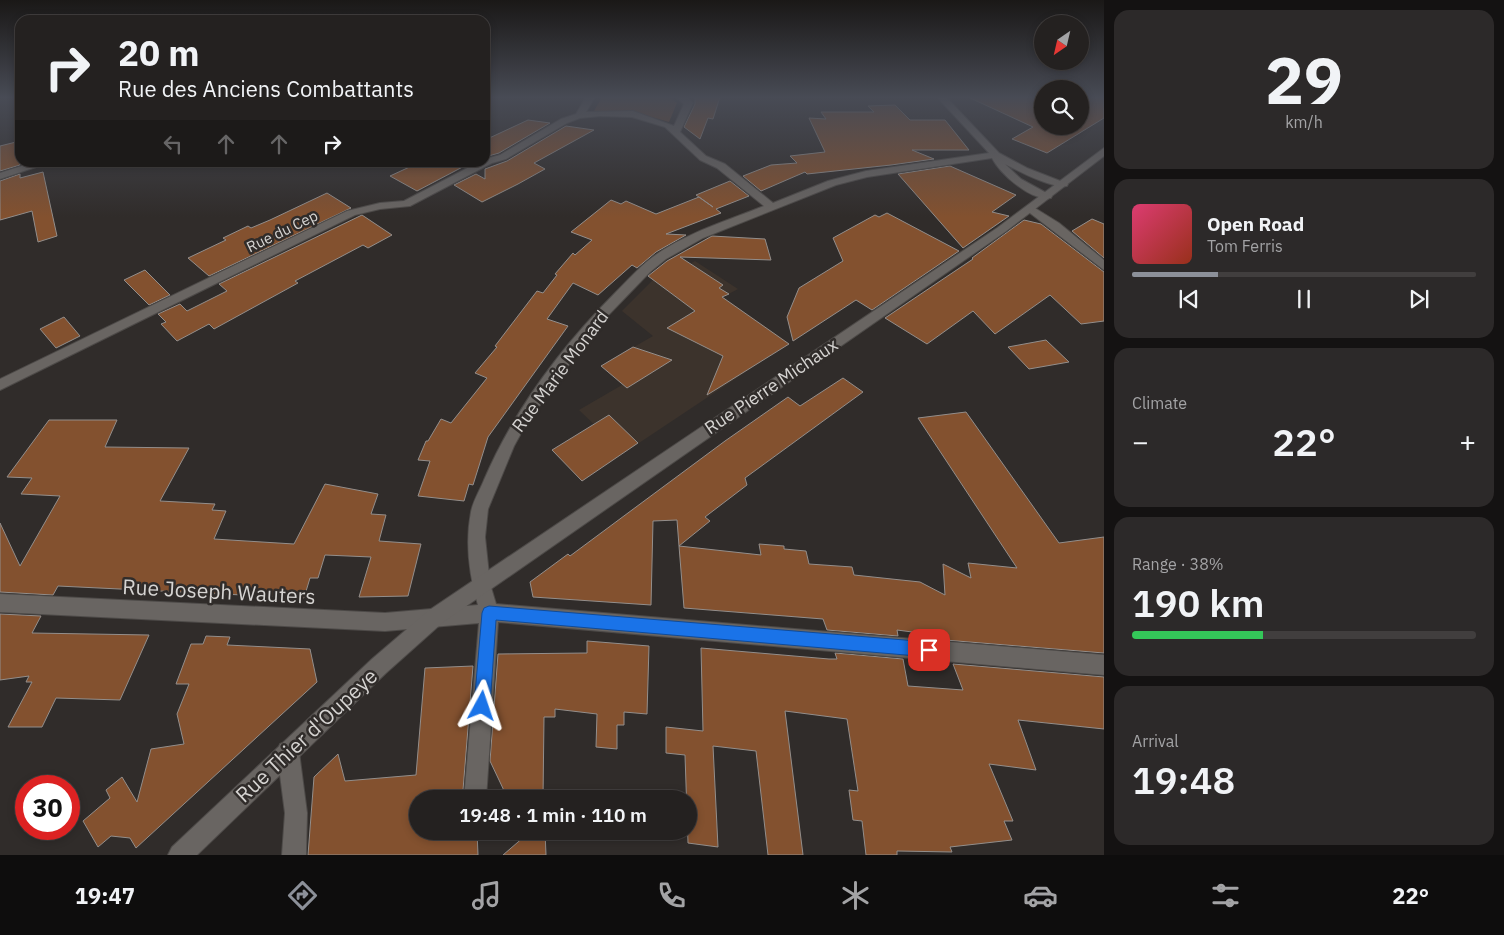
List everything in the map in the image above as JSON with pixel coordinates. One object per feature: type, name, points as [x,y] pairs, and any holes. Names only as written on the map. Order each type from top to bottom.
[{"type":"street","name":"Rue du Cep","points":[[490,162],[539,137]]},
{"type":"street","name":"Rue du Cep","points":[[680,137],[703,158],[720,166],[772,207]]},
{"type":"street","points":[[980,137],[996,155],[1023,170],[1063,184]]},
{"type":"street","name":"Rue Pierre Michaux","points":[[435,617],[1001,230],[1104,151]]},
{"type":"street","points":[[996,155],[999,165],[1008,175],[1046,196]]},
{"type":"street","name":"Rue Marie Monard","points":[[476,790],[489,613],[481,584],[476,537],[480,509],[507,444],[574,345],[597,316],[662,256],[699,236],[848,178],[996,155]]},
{"type":"street","points":[[0,176],[30,167]]},
{"type":"street","name":"Rue du Cep","points":[[0,385],[229,271],[252,263],[351,213],[380,206],[406,204],[481,167]]},
{"type":"street","points":[[1030,208],[1055,225],[1104,266]]},
{"type":"street","name":"Rue Joseph Wauters","points":[[0,603],[385,622],[489,613],[1104,665]]},
{"type":"street","name":"Rue Thier d'Oupeye","points":[[180,855],[379,666],[435,617]]},
{"type":"street","points":[[288,752],[296,813],[294,855]]},
{"type":"shaded area","points":[[695,261],[738,289],[723,297],[789,343],[624,453],[579,410],[622,385],[601,366],[653,336],[622,311],[654,279],[659,281]]},
{"type":"building","points":[[526,137],[499,153],[490,156],[490,138]]},
{"type":"building","points":[[548,137],[581,137],[534,163],[545,169],[482,202],[454,185],[476,174],[485,179],[485,169],[507,161]]},
{"type":"building","points":[[818,137],[959,137],[969,150],[912,150],[934,159],[807,174],[805,172],[761,191],[743,176],[771,165],[797,163],[790,156],[825,152]]},
{"type":"building","points":[[1016,137],[1073,137],[1047,153],[1012,139]]},
{"type":"building","points":[[15,142],[15,166],[0,171],[0,146]]},
{"type":"building","points":[[950,166],[1016,195],[992,212],[1009,216],[963,248],[898,174]]},
{"type":"building","points":[[410,167],[463,167],[417,191],[390,176]]},
{"type":"building","points":[[43,172],[57,236],[38,242],[32,211],[0,220],[0,181],[20,174],[20,178]]},
{"type":"building","points":[[730,181],[749,196],[716,209],[721,213],[666,234],[686,235],[656,252],[637,268],[632,265],[598,295],[573,283],[547,319],[568,326],[488,437],[473,485],[469,484],[464,501],[418,496],[430,461],[418,460],[426,441],[428,441],[441,419],[451,423],[487,378],[475,373],[497,347],[495,346],[537,291],[543,293],[557,275],[555,274],[573,253],[575,255],[592,240],[571,232],[611,200],[621,204],[626,201],[656,214],[699,197],[696,195]]},
{"type":"building","points":[[327,193],[351,208],[209,276],[188,258],[226,240],[223,238],[248,226],[251,228]]},
{"type":"building","points":[[887,213],[959,251],[872,310],[856,300],[793,341],[787,317],[799,288],[843,261],[833,238],[875,215],[879,217]]},
{"type":"building","points":[[362,215],[392,235],[368,248],[363,245],[295,281],[298,283],[214,329],[209,324],[177,341],[161,324],[166,322],[158,314],[180,304],[187,311],[227,291],[219,284]]},
{"type":"building","points":[[1092,219],[1104,224],[1104,258],[1072,231]]},
{"type":"building","points":[[1024,220],[1041,224],[1104,272],[1104,321],[1081,324],[1050,295],[995,334],[973,311],[927,344],[885,318],[973,259]]},
{"type":"building","points":[[712,236],[765,239],[771,260],[680,257],[723,285],[719,288],[729,294],[722,297],[789,344],[707,395],[723,356],[667,328],[695,311],[648,276],[667,261]]},
{"type":"building","points":[[145,270],[170,295],[149,305],[124,280]]},
{"type":"building","points":[[64,317],[80,336],[56,348],[40,329]]},
{"type":"building","points":[[1046,340],[1069,362],[1029,369],[1008,347]]},
{"type":"building","points":[[633,347],[672,360],[627,388],[601,366]]},
{"type":"building","points":[[843,378],[863,392],[745,478],[747,485],[705,517],[710,521],[679,546],[677,520],[653,521],[651,605],[533,597],[530,582],[568,554],[570,556],[725,441],[788,397],[800,406]]},
{"type":"building","points":[[966,412],[1059,543],[1104,537],[1104,653],[945,640],[943,636],[897,630],[898,636],[827,630],[823,619],[684,608],[679,546],[761,555],[759,544],[784,546],[784,549],[806,551],[809,564],[852,567],[854,575],[920,582],[945,595],[943,564],[971,578],[968,563],[1017,568],[918,418]]},
{"type":"building","points":[[609,415],[638,443],[582,481],[552,450]]},
{"type":"building","points":[[49,420],[117,420],[105,447],[189,448],[160,501],[215,504],[212,510],[226,511],[214,539],[294,544],[325,484],[378,494],[371,514],[386,515],[379,541],[421,544],[408,596],[359,597],[371,557],[325,555],[318,578],[310,578],[304,598],[58,586],[53,595],[0,592],[0,523],[20,566],[60,496],[21,494],[32,478],[7,477]]},
{"type":"building","points":[[0,614],[41,616],[32,633],[149,635],[120,700],[56,698],[42,727],[8,727],[32,682],[26,682],[29,676],[0,680]]},
{"type":"building","points":[[206,636],[230,637],[227,645],[310,649],[317,682],[136,848],[130,838],[111,836],[98,847],[83,821],[110,798],[106,790],[122,777],[137,802],[151,749],[184,744],[177,714],[189,684],[176,684],[191,644],[203,644]]},
{"type":"building","points":[[587,641],[649,646],[647,714],[624,712],[624,725],[617,725],[617,749],[596,747],[597,714],[555,709],[555,717],[544,717],[543,790],[504,790],[490,761],[498,654],[587,653]]},
{"type":"building","points":[[701,648],[829,659],[837,659],[835,653],[903,659],[908,686],[963,690],[953,664],[1104,677],[1104,729],[1018,720],[1036,770],[989,764],[1013,821],[1004,821],[1012,840],[950,847],[952,852],[897,851],[897,855],[866,855],[862,821],[853,820],[849,790],[858,791],[847,719],[785,711],[803,855],[768,855],[756,751],[713,746],[718,847],[688,843],[688,840],[697,840],[697,790],[686,790],[685,755],[666,753],[666,727],[703,731]]},
{"type":"building","points":[[473,666],[463,790],[409,790],[409,840],[477,840],[478,855],[308,855],[314,777],[338,754],[345,781],[416,775],[425,668]]},
{"type":"building","points":[[520,840],[545,840],[546,855],[503,855]]},
{"type":"route","points":[[482,706],[489,613],[929,650]]}]
